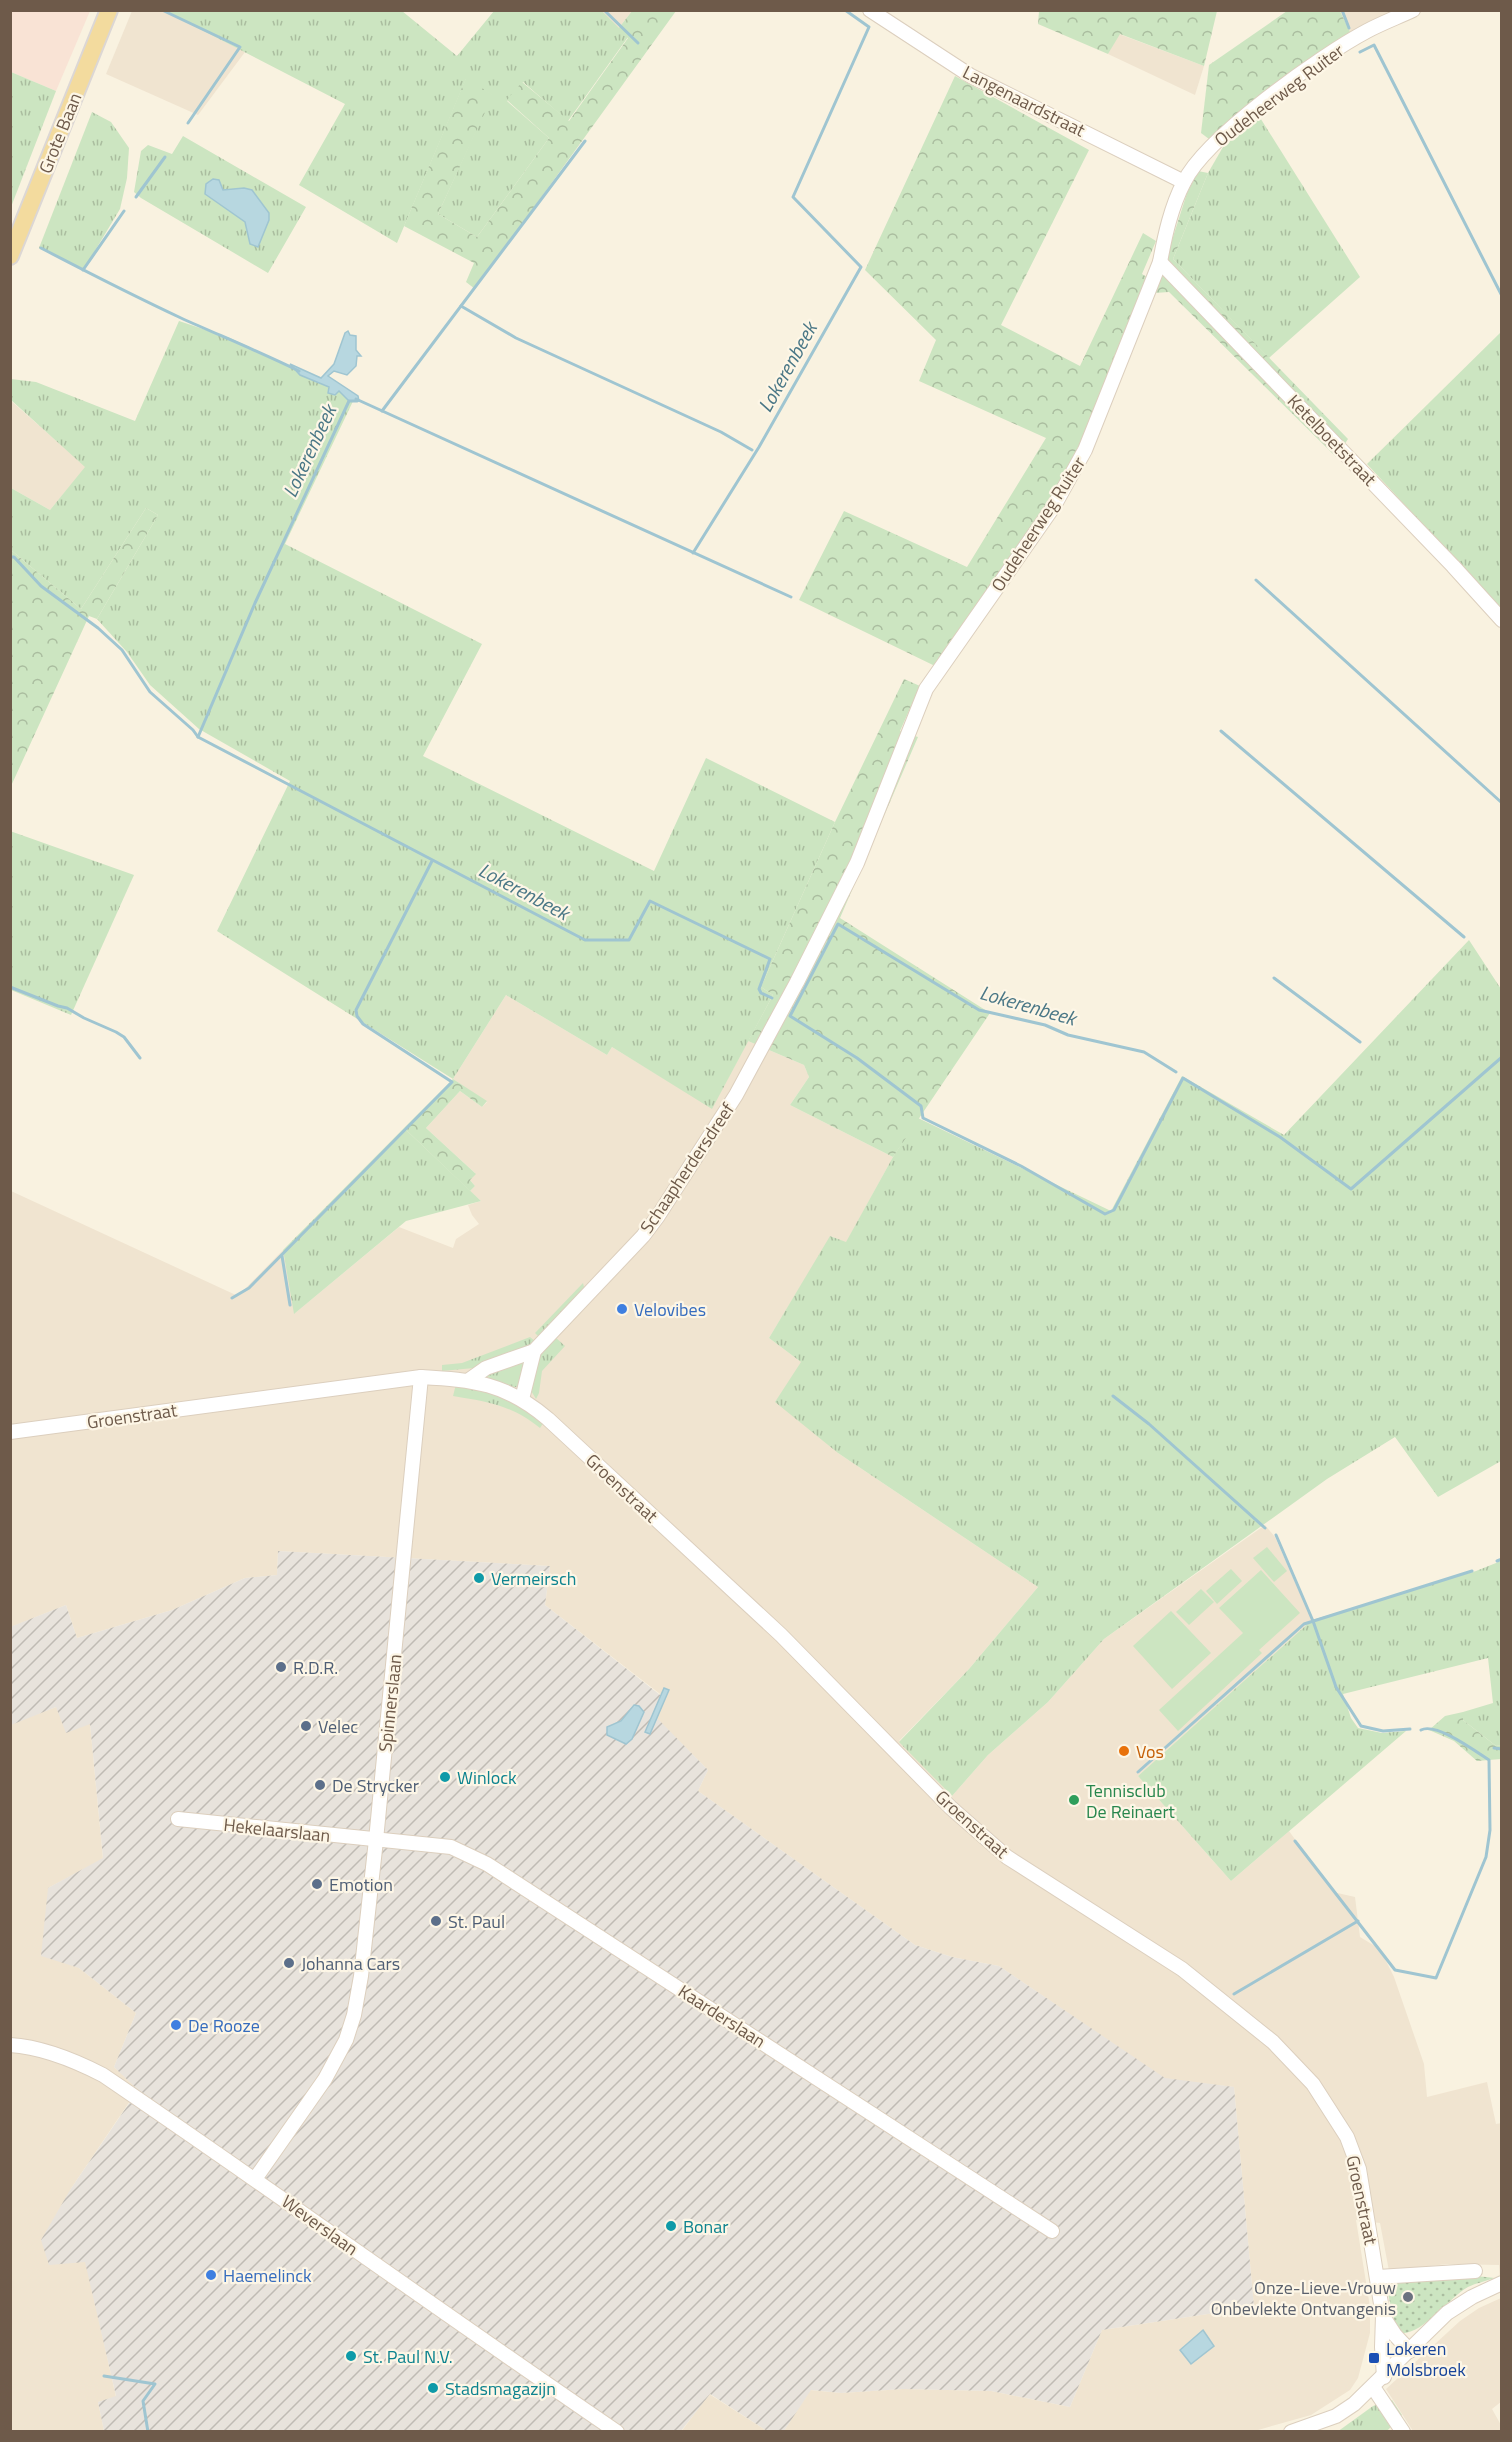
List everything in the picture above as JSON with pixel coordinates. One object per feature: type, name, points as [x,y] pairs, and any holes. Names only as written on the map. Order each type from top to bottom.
[{"type":"main road","name":"Grote Baan","points":[[10,256],[109,10]]},
{"type":"street","name":"Langenaardstraat","points":[[870,10],[971,76],[1184,182]]},
{"type":"street","name":"Oudeheerweg Ruiter","points":[[797,981],[857,863],[926,689],[1054,506],[1085,450],[1160,262],[1166,230],[1184,182],[1204,153],[1277,92],[1366,31],[1413,10]]},
{"type":"street","name":"Ketelboetstraat","points":[[1160,262],[1453,566],[1502,620]]},
{"type":"street","name":"Schaapherdersdreef","points":[[522,1399],[534,1351],[643,1236],[658,1216],[736,1095],[797,981]]},
{"type":"street","points":[[469,1380],[486,1368],[534,1351]]},
{"type":"street","name":"Groenstraat","points":[[10,1432],[421,1377],[469,1380],[490,1385],[522,1399],[549,1419],[781,1635],[950,1807],[1007,1857],[1182,1969],[1273,2042],[1314,2084],[1347,2137],[1359,2169],[1383,2316],[1384,2377]]},
{"type":"street","name":"Spinnerslaan","points":[[255,2179],[325,2079],[346,2040],[361,1976],[421,1377]]},
{"type":"street","name":"Hekelaarslaan","points":[[178,1819],[376,1840]]},
{"type":"street","name":"Kaarderslaan","points":[[376,1840],[451,1847],[487,1864],[1052,2231]]},
{"type":"street","name":"Weverslaan","points":[[10,2045],[51,2052],[79,2062],[103,2075],[617,2432]]},
{"type":"street","points":[[1378,2277],[1475,2271]]},
{"type":"street","points":[[1291,2432],[1336,2416],[1354,2404],[1447,2313],[1472,2297],[1502,2283]]},
{"type":"street","name":"Groenstraat","points":[[1383,2316],[1389,2327],[1410,2351]]},
{"type":"street","points":[[1373,2387],[1403,2432]]},
{"type":"shaded area","points":[[1395,10],[1351,34],[1340,11]]},
{"type":"shaded area","points":[[10,11],[90,11],[56,91],[11,72]]},
{"type":"shaded area","points":[[132,11],[165,11],[245,52],[198,115],[106,74]]},
{"type":"shaded area","points":[[602,11],[632,11],[618,29]]},
{"type":"shaded area","points":[[1119,34],[1204,66],[1195,95],[1108,54]]},
{"type":"shaded area","points":[[10,400],[86,467],[50,510],[11,488]]},
{"type":"shaded area","points":[[506,995],[607,1055],[612,1047],[712,1108],[748,1041],[804,1065],[809,1077],[790,1105],[893,1157],[846,1243],[831,1236],[769,1338],[801,1362],[838,1453],[1038,1587],[969,1669],[899,1741],[952,1796],[988,1755],[1048,1702],[1104,1639],[1265,1525],[1275,1537],[1312,1620],[1138,1776],[1231,1881],[1289,1831],[1333,1892],[1355,1897],[1360,1937],[1380,1949],[1394,1977],[1424,2064],[1427,2097],[1487,2082],[1496,2124],[1502,2123],[1502,2401],[1492,2409],[1501,2425],[1501,2431],[1413,2431],[1386,2389],[1460,2321],[1479,2308],[1501,2298],[1499,2265],[1447,2264],[1389,2271],[1380,2223],[1356,2220],[1370,2307],[1370,2333],[1358,2378],[1350,2390],[1311,2415],[1251,2432],[784,2431],[810,2390],[841,2393],[903,2389],[991,2391],[1070,2407],[1102,2330],[1254,2307],[1234,2087],[1165,2079],[999,1966],[952,1957],[915,1945],[698,1791],[708,1770],[654,1716],[664,1697],[545,1605],[550,1566],[278,1551],[277,1575],[245,1578],[172,1610],[77,1638],[66,1605],[11,1627],[11,1191],[238,1296],[283,1250],[295,1313],[399,1227],[453,1248],[456,1239],[479,1224],[468,1205],[481,1201],[470,1191],[475,1186],[470,1180],[475,1173],[426,1128],[460,1091],[482,1107],[487,1102],[453,1079]]},
{"type":"shaded area","points":[[278,1551],[550,1566],[545,1605],[664,1698],[655,1716],[708,1770],[698,1791],[915,1945],[952,1957],[999,1966],[1165,2078],[1234,2087],[1254,2307],[1102,2330],[1070,2407],[991,2391],[903,2389],[841,2393],[811,2390],[784,2431],[767,2431],[710,2394],[681,2431],[104,2431],[98,2402],[116,2396],[85,2262],[49,2265],[41,2240],[70,2190],[138,2090],[114,2067],[136,2013],[79,1968],[41,1956],[48,1888],[103,1858],[90,1724],[66,1733],[56,1707],[11,1725],[10,1627],[66,1605],[77,1638],[172,1610],[245,1578],[277,1575]]},
{"type":"shaded area","points":[[56,1707],[90,1724],[103,1859],[48,1888],[79,1968],[136,2013],[114,2067],[138,2089],[70,2190],[116,2397],[98,2402],[104,2431],[11,2431],[10,1724]]},
{"type":"shaded area","points":[[709,2394],[767,2431],[681,2432]]},
{"type":"green space","points":[[1039,10],[1217,11],[1204,66],[1120,34],[1108,54],[1038,24]]},
{"type":"green space","points":[[165,11],[402,11],[457,56],[494,11],[602,11],[628,37],[568,121],[523,82],[507,101],[549,138],[477,237],[438,214],[492,95],[466,79],[397,243],[299,185],[345,104]]},
{"type":"green space","points":[[632,11],[676,11],[475,289],[466,282],[474,263],[404,226],[466,78],[493,95],[438,214],[477,237],[549,138],[507,100],[522,82],[569,121],[628,38],[618,29]]},
{"type":"green space","points":[[1287,11],[1340,11],[1351,34],[1209,139],[1201,133],[1209,65]]},
{"type":"green space","points":[[11,72],[56,91],[11,207]]},
{"type":"green space","points":[[955,76],[1089,150],[1001,325],[1080,366],[1143,233],[1156,241],[1142,274],[1158,284],[1187,193],[1198,171],[1208,173],[1173,259],[1348,439],[1336,457],[1169,292],[1155,293],[1058,487],[935,666],[799,600],[844,511],[967,567],[1046,438],[919,381],[936,340],[865,270]]},
{"type":"green space","points":[[92,112],[111,122],[129,148],[127,178],[120,209],[84,269],[39,248]]},
{"type":"green space","points":[[1259,116],[1360,277],[1269,358],[1173,259],[1208,173],[1223,147]]},
{"type":"green space","points":[[183,136],[306,207],[268,273],[134,192],[141,151],[148,145],[172,154]]},
{"type":"green space","points":[[179,321],[230,338],[355,397],[285,544],[482,644],[423,756],[654,871],[706,758],[835,822],[761,987],[773,995],[712,1109],[612,1047],[607,1055],[506,995],[453,1079],[217,931],[290,781],[199,729],[150,685],[127,652],[97,619],[158,515],[146,508],[81,609],[11,550],[11,488],[50,510],[85,467],[11,400],[11,379],[36,382],[135,421]]},
{"type":"green space","points":[[1501,332],[1501,609],[1367,464]]},
{"type":"green space","points":[[146,508],[158,515],[97,619],[89,616],[11,786],[11,550],[81,609]]},
{"type":"green space","points":[[904,679],[920,686],[900,731],[918,737],[840,918],[990,1013],[893,1157],[790,1105],[809,1077],[804,1065],[748,1041],[773,995],[761,987],[835,822]]},
{"type":"green space","points":[[10,831],[134,875],[71,1015],[11,990]]},
{"type":"green space","points":[[1469,940],[1501,989],[1501,1461],[1438,1497],[1395,1437],[1327,1479],[1104,1639],[1048,1702],[988,1755],[952,1796],[899,1742],[969,1669],[1038,1587],[838,1453],[775,1402],[801,1362],[769,1338],[830,1236],[846,1242],[893,1157],[918,1118],[1111,1211],[1182,1076],[1284,1135]]},
{"type":"green space","points":[[453,1079],[487,1101],[482,1107],[460,1091],[426,1128],[476,1174],[470,1180],[475,1186],[470,1191],[404,1128]]},
{"type":"green space","points":[[404,1128],[481,1201],[406,1221],[294,1314],[283,1250]]},
{"type":"green space","points":[[583,1283],[585,1291],[540,1338],[535,1333]]},
{"type":"green space","points":[[530,1337],[536,1342],[530,1346],[474,1368],[442,1371],[442,1365],[462,1363]]},
{"type":"green space","points":[[555,1337],[565,1346],[542,1371],[536,1399],[530,1389],[536,1357]]},
{"type":"green space","points":[[527,1356],[520,1383],[516,1387],[510,1387],[487,1377],[487,1372]]},
{"type":"green space","points":[[456,1384],[501,1395],[544,1422],[540,1428],[509,1409],[453,1396]]},
{"type":"green space","points":[[1267,1547],[1287,1571],[1274,1582],[1253,1558]]},
{"type":"green space","points":[[1501,1561],[1501,1745],[1496,1746],[1463,1720],[1463,1712],[1493,1703],[1488,1658],[1343,1694],[1351,1718],[1358,1728],[1382,1733],[1406,1731],[1231,1881],[1138,1776],[1312,1620],[1476,1571]]},
{"type":"green space","points":[[1231,1569],[1242,1581],[1217,1604],[1206,1591]]},
{"type":"green space","points":[[1261,1570],[1300,1613],[1259,1650],[1262,1653],[1178,1731],[1159,1710],[1243,1633],[1219,1608]]},
{"type":"green space","points":[[1201,1589],[1214,1602],[1189,1625],[1176,1612]]},
{"type":"green space","points":[[1171,1611],[1211,1653],[1172,1689],[1133,1646]]},
{"type":"green space","points":[[1463,1712],[1463,1720],[1496,1746],[1501,1745],[1501,1759],[1477,1761],[1454,1741],[1429,1730],[1445,1716]]},
{"type":"green space","points":[[1476,2276],[1495,2278],[1468,2287],[1426,2323],[1417,2329],[1400,2333],[1395,2324],[1386,2285],[1420,2279]]},
{"type":"green space","points":[[1392,2400],[1402,2415],[1387,2431],[1337,2432],[1373,2406]]},
{"type":"water","points":[[213,179],[219,180],[223,190],[244,188],[252,190],[269,213],[269,220],[258,247],[250,244],[245,222],[205,194],[206,184]]},
{"type":"water","points":[[348,331],[350,335],[356,336],[356,350],[361,356],[357,356],[356,366],[347,375],[334,371],[328,376],[358,396],[359,401],[349,401],[339,391],[335,395],[328,393],[329,387],[300,375],[290,364],[321,378],[334,364],[345,333]]},
{"type":"water","points":[[664,1688],[669,1690],[650,1734],[645,1732]]},
{"type":"water","points":[[634,1705],[639,1706],[644,1712],[632,1739],[626,1744],[607,1735],[607,1727],[621,1721]]},
{"type":"water","points":[[1203,2330],[1214,2346],[1191,2364],[1180,2350]]},
{"type":"waterway","points":[[162,10],[240,47],[188,123]]},
{"type":"waterway","points":[[604,10],[638,43]]},
{"type":"waterway","name":"Lokerenbeek","points":[[693,553],[759,447],[861,267],[793,197],[869,27],[845,10]]},
{"type":"waterway","points":[[1342,10],[1349,28]]},
{"type":"waterway","points":[[1360,52],[1374,45],[1502,296]]},
{"type":"waterway","points":[[382,411],[585,141]]},
{"type":"waterway","points":[[136,197],[165,157]]},
{"type":"waterway","points":[[83,270],[124,211]]},
{"type":"waterway","points":[[41,248],[163,310],[299,371]]},
{"type":"waterway","points":[[461,306],[516,338],[721,432],[752,450]]},
{"type":"waterway","name":"Lokerenbeek","points":[[356,399],[791,597]]},
{"type":"waterway","name":"Lokerenbeek","points":[[198,737],[255,603],[349,401],[357,401]]},
{"type":"waterway","name":"Lokerenbeek","points":[[10,557],[14,557],[41,586],[98,628],[122,650],[150,692],[198,737],[585,940],[629,940],[650,901],[770,959],[759,989],[761,993],[772,998]]},
{"type":"waterway","points":[[1256,580],[1502,803]]},
{"type":"waterway","points":[[1221,731],[1464,937]]},
{"type":"waterway","points":[[232,1298],[249,1288],[452,1082],[363,1024],[356,1010],[432,861]]},
{"type":"waterway","points":[[1176,1072],[1144,1052],[1068,1035],[1045,1025],[979,1010],[838,924],[790,1016],[857,1058],[921,1106],[923,1118],[1021,1166],[1105,1214],[1114,1210],[1183,1078],[1280,1137],[1351,1189],[1502,1057]]},
{"type":"waterway","points":[[1274,978],[1360,1042]]},
{"type":"waterway","points":[[10,987],[67,1008],[116,1032],[124,1037],[140,1058]]},
{"type":"waterway","points":[[282,1256],[290,1305]]},
{"type":"waterway","points":[[1113,1396],[1149,1424],[1265,1528]]},
{"type":"waterway","points":[[1276,1535],[1313,1621],[1336,1687],[1361,1726],[1383,1731],[1410,1729]]},
{"type":"waterway","points":[[1497,1561],[1502,1559]]},
{"type":"waterway","points":[[1138,1772],[1304,1624],[1472,1571]]},
{"type":"waterway","points":[[1295,1841],[1395,1970],[1436,1978],[1486,1857],[1490,1830],[1489,1760],[1465,1744],[1436,1730],[1421,1730]]},
{"type":"waterway","points":[[1494,1748],[1502,1749]]},
{"type":"waterway","points":[[1234,1994],[1358,1921]]},
{"type":"waterway","points":[[104,2376],[155,2384],[143,2401],[148,2432]]},
{"type":"place","name":"Velovibes","points":[[622,1309]]},
{"type":"place","name":"Vermeirsch","points":[[479,1578]]},
{"type":"place","name":"R.D.R.","points":[[281,1667]]},
{"type":"place","name":"Velec","points":[[306,1726]]},
{"type":"place","name":"Vos","points":[[1124,1751]]},
{"type":"place","name":"Winlock","points":[[445,1777]]},
{"type":"place","name":"De Strycker","points":[[320,1785]]},
{"type":"place","name":"Tennisclub De Reinaert","points":[[1074,1800]]},
{"type":"place","name":"Emotion","points":[[317,1884]]},
{"type":"place","name":"St. Paul","points":[[436,1921]]},
{"type":"place","name":"Johanna Cars","points":[[289,1963]]},
{"type":"place","name":"De Rooze","points":[[176,2025]]},
{"type":"place","name":"Bonar","points":[[671,2226]]},
{"type":"place","name":"Haemelinck","points":[[211,2275]]},
{"type":"place","name":"Onze-Lieve-Vrouw Onbevlekte Ontvangenis","points":[[1408,2297]]},
{"type":"place","name":"St. Paul N.V.","points":[[351,2356]]},
{"type":"place","name":"Lokeren Molsbroek","points":[[1374,2358]]},
{"type":"place","name":"Stadsmagazijn","points":[[433,2388]]}]
